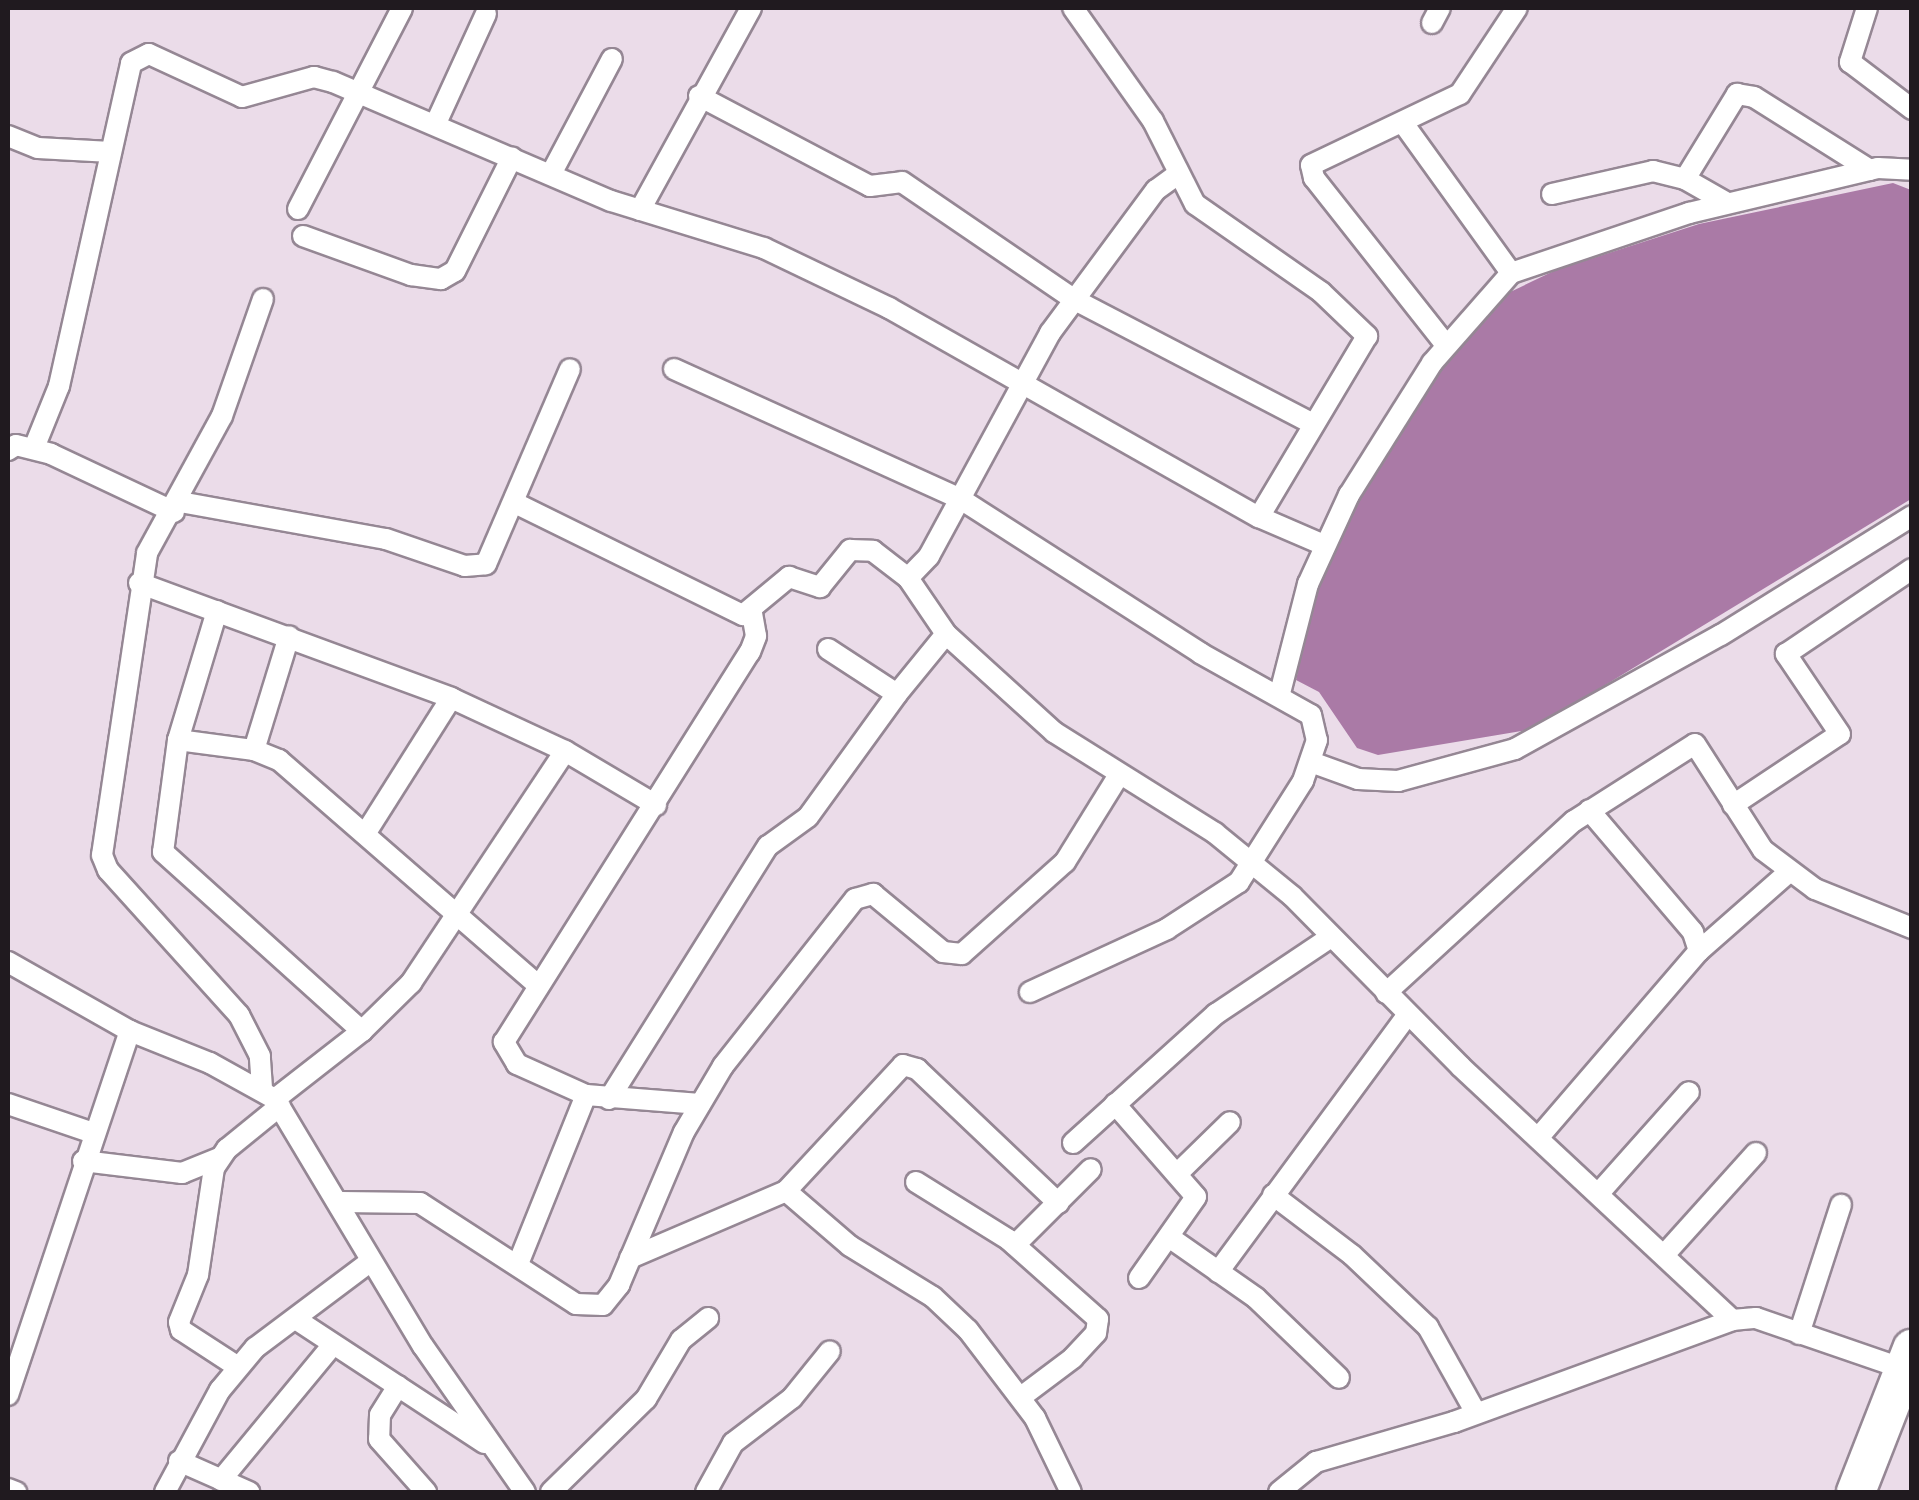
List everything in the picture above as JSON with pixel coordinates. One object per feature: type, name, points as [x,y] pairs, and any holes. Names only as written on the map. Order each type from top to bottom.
[{"type":"highway","points":[[1856,1492],[1908,1359]]},
{"type":"highway","points":[[1879,1492],[1912,1407]]},
{"type":"street","points":[[298,208],[402,8]]},
{"type":"street","points":[[640,210],[699,96],[752,8]]},
{"type":"street","points":[[1073,8],[1154,122],[1178,174],[1208,216],[1364,328],[1366,343],[1312,424],[1259,517]]},
{"type":"street","points":[[1446,345],[1311,170],[1315,159],[1437,109],[1476,78],[1517,8]]},
{"type":"street","points":[[1868,8],[1850,62],[1912,109]]},
{"type":"street","points":[[436,122],[486,14]]},
{"type":"street","points":[[34,448],[59,386],[130,64],[140,54],[163,58],[242,98],[314,77],[436,122],[640,210],[799,263],[1021,381],[1259,517],[1324,544]]},
{"type":"street","points":[[551,174],[612,59]]},
{"type":"street","points":[[1686,179],[1737,94],[1754,98],[1870,170]]},
{"type":"street","points":[[699,96],[870,186],[902,182],[1075,300],[1312,424]]},
{"type":"street","points":[[1403,123],[1511,272]]},
{"type":"street","points":[[8,136],[38,148],[112,152]]},
{"type":"street","points":[[302,236],[411,275],[441,279],[455,271],[512,157]]},
{"type":"street","points":[[1280,693],[1324,544],[1446,345],[1511,272],[1608,236],[1727,204],[1870,170],[1912,170]]},
{"type":"street","points":[[1552,194],[1639,172],[1686,179],[1727,204]]},
{"type":"street","points":[[908,578],[929,556],[1021,381],[1075,300],[1156,190],[1178,174]]},
{"type":"street","points":[[263,299],[222,416],[177,507],[147,553],[139,583],[104,864],[239,1015],[260,1056],[272,1098],[341,1202],[371,1261],[525,1492]]},
{"type":"street","points":[[8,450],[34,448],[177,507],[386,539],[476,568],[494,555],[570,369]]},
{"type":"street","points":[[674,369],[959,498],[1200,652],[1280,693],[1311,715],[1317,740],[1310,762],[1254,864],[1225,896],[1168,929],[1030,992]]},
{"type":"street","points":[[515,503],[735,612],[752,614]]},
{"type":"street","points":[[1310,762],[1358,779],[1398,781],[1514,749],[1721,635],[1912,516]]},
{"type":"street","points":[[752,614],[790,577],[826,583],[857,547],[873,551],[908,578],[946,634],[1054,732],[1118,778],[1254,864],[1732,1320]]},
{"type":"street","points":[[1733,805],[1840,734],[1786,654],[1912,569]]},
{"type":"street","points":[[139,583],[451,698],[566,751],[656,805]]},
{"type":"street","points":[[217,611],[178,740],[161,839],[168,863],[222,901],[362,1031]]},
{"type":"street","points":[[700,1104],[586,1095],[534,1075],[507,1056],[508,1030],[656,805],[750,652],[756,636],[752,614]]},
{"type":"street","points":[[609,1099],[775,836],[808,816],[946,634]]},
{"type":"street","points":[[254,750],[289,636]]},
{"type":"street","points":[[828,649],[897,694]]},
{"type":"street","points":[[366,832],[451,698]]},
{"type":"street","points":[[178,740],[254,750],[294,771],[462,915],[538,986]]},
{"type":"street","points":[[1386,993],[1589,810],[1695,744],[1749,835],[1788,872],[1848,905],[1912,928]]},
{"type":"street","points":[[238,1367],[181,1330],[179,1322],[198,1275],[208,1186],[219,1158],[272,1098],[362,1031],[411,982],[462,915],[566,751]]},
{"type":"street","points":[[341,1202],[420,1202],[589,1308],[612,1299],[700,1104],[747,1032],[855,898],[873,894],[943,952],[962,954],[1065,862],[1118,778]]},
{"type":"street","points":[[1589,810],[1693,932],[1699,951]]},
{"type":"street","points":[[1538,1138],[1699,951],[1788,872]]},
{"type":"street","points":[[1073,1142],[1265,976],[1331,937]]},
{"type":"street","points":[[8,962],[130,1031],[272,1098]]},
{"type":"street","points":[[1218,1272],[1408,1014]]},
{"type":"street","points":[[8,1395],[83,1161],[130,1031]]},
{"type":"street","points":[[630,1258],[786,1191],[902,1065],[916,1069],[1058,1203]]},
{"type":"street","points":[[1599,1193],[1689,1092]]},
{"type":"street","points":[[518,1264],[586,1095]]},
{"type":"street","points":[[8,1104],[93,1134]]},
{"type":"street","points":[[1115,1104],[1180,1172],[1196,1197],[1139,1278]]},
{"type":"street","points":[[1180,1172],[1230,1122]]},
{"type":"street","points":[[1666,1254],[1756,1153]]},
{"type":"street","points":[[83,1161],[182,1172],[219,1158]]},
{"type":"street","points":[[1015,1245],[1092,1169]]},
{"type":"street","points":[[916,1182],[1015,1245],[1092,1312],[1099,1326],[1073,1358],[1021,1397]]},
{"type":"street","points":[[786,1191],[850,1246],[933,1297],[1021,1397],[1072,1492]]},
{"type":"street","points":[[1273,1195],[1352,1255],[1428,1327],[1476,1413]]},
{"type":"street","points":[[1800,1334],[1841,1205]]},
{"type":"street","points":[[1169,1238],[1293,1330],[1339,1378]]},
{"type":"street","points":[[165,1492],[179,1460],[238,1367],[268,1334],[298,1320],[371,1261]]},
{"type":"street","points":[[551,1492],[646,1399],[680,1340],[708,1318]]},
{"type":"street","points":[[1279,1492],[1316,1462],[1476,1413],[1732,1320],[1756,1318],[1800,1334],[1908,1359]]},
{"type":"street","points":[[298,1320],[498,1452]]},
{"type":"street","points":[[221,1480],[332,1346]]},
{"type":"street","points":[[706,1492],[733,1443],[792,1398],[830,1351]]},
{"type":"street","points":[[398,1386],[380,1415],[379,1439],[426,1492]]},
{"type":"street","points":[[179,1460],[249,1492]]},
{"type":"street","points":[[8,1488],[16,1492]]},
{"type":"shaded area","points":[[1893,183],[1911,190],[1911,499],[1533,729],[1378,755],[1357,748],[1319,692],[1296,680],[1315,591],[1337,534],[1421,389],[1506,294],[1556,270],[1699,224]]}]
